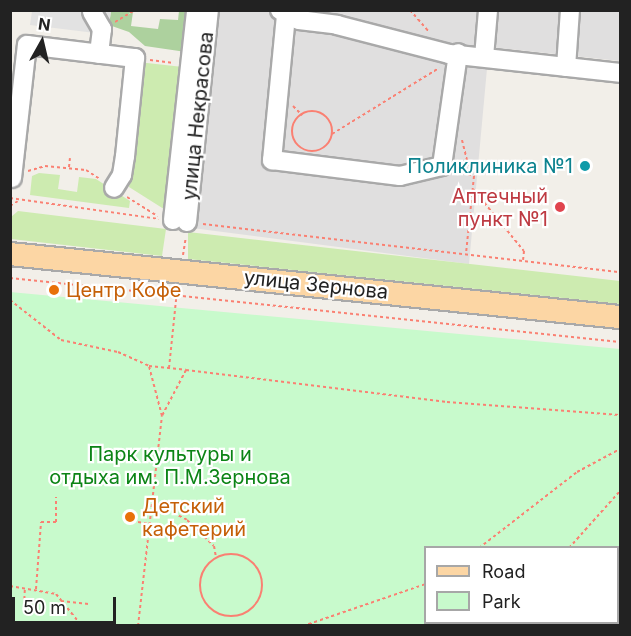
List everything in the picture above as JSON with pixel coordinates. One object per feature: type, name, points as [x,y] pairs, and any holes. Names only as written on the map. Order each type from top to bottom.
[{"type":"main road","name":"улица Зернова","points":[[10,254],[621,317]]},
{"type":"street","name":"улица Некрасова","points":[[180,221],[190,64],[196,10]]},
{"type":"street","name":"улица Некрасова","points":[[180,221],[209,10]]},
{"type":"street","points":[[484,57],[488,10]]},
{"type":"street","points":[[566,67],[570,10]]},
{"type":"street","points":[[92,12],[102,29],[99,54]]},
{"type":"street","points":[[458,58],[442,166],[400,176],[272,160],[283,13],[338,18],[458,58],[484,57],[621,73]]},
{"type":"street","points":[[12,178],[27,45],[135,58],[124,166],[114,188]]},
{"type":"path","points":[[102,29],[135,10]]},
{"type":"path","points":[[135,58],[190,64]]},
{"type":"path","points":[[332,134],[326,116],[312,111],[298,117],[292,131],[298,145],[311,151],[326,145],[332,134],[458,58]]},
{"type":"path","points":[[69,168],[70,158]]},
{"type":"path","points":[[442,166],[474,176],[466,253]]},
{"type":"path","points":[[10,198],[163,219],[86,170],[35,168]]},
{"type":"path","points":[[473,189],[524,251],[523,260]]},
{"type":"path","points":[[10,206],[19,200]]},
{"type":"path","points":[[180,221],[621,272]]},
{"type":"path","points":[[10,278],[621,342]]},
{"type":"path","points":[[169,368],[176,296]]},
{"type":"path","points":[[10,300],[61,340],[118,352],[149,366],[447,402],[621,415]]},
{"type":"path","points":[[149,366],[162,416]]},
{"type":"path","points":[[138,626],[162,416],[186,370]]},
{"type":"path","points":[[482,546],[577,472],[621,449]]},
{"type":"path","points":[[571,546],[621,491]]},
{"type":"path","points":[[36,590],[41,522],[56,522],[56,497]]},
{"type":"path","points":[[152,502],[187,520],[214,546],[217,557]]},
{"type":"path","points":[[138,522],[150,524]]},
{"type":"path","points":[[237,554],[247,558],[261,574],[262,595],[249,611],[229,617],[219,614],[204,601],[200,582],[203,572],[217,557],[237,554]]},
{"type":"path","points":[[303,626],[424,585]]},
{"type":"path","points":[[10,586],[47,593],[61,601],[82,626]]},
{"type":"path","points":[[24,605],[25,588]]},
{"type":"path","points":[[61,601],[91,604]]},
{"type":"shaded area","points":[[32,11],[111,11],[109,25],[95,33],[30,25]]},
{"type":"shaded area","points":[[216,11],[620,11],[620,61],[489,47],[469,264],[192,228]]},
{"type":"green space","points":[[111,11],[133,11],[127,15],[133,12],[131,26],[158,29],[160,19],[178,20],[179,11],[187,11],[186,52],[145,46],[129,32],[109,25]]},
{"type":"green space","points":[[138,62],[183,67],[167,211],[129,187],[141,96]]},
{"type":"green space","points":[[39,173],[60,175],[58,189],[77,192],[79,177],[96,179],[130,201],[129,208],[30,195],[32,176]]},
{"type":"green space","points":[[18,211],[166,229],[162,256],[11,239],[11,217]]},
{"type":"green space","points":[[188,232],[620,281],[620,304],[188,259]]},
{"type":"green space","name":"Парк культуры и отдыха им. П.М.Зернова","points":[[10,292],[620,349],[620,625],[11,625]]},
{"type":"place","name":"Поликлиника №1","points":[[585,166]]},
{"type":"place","name":"Аптечный пункт №1","points":[[560,207]]},
{"type":"place","name":"Центр Кофе","points":[[54,290]]},
{"type":"place","name":"Детский кафетерий","points":[[130,517]]}]
